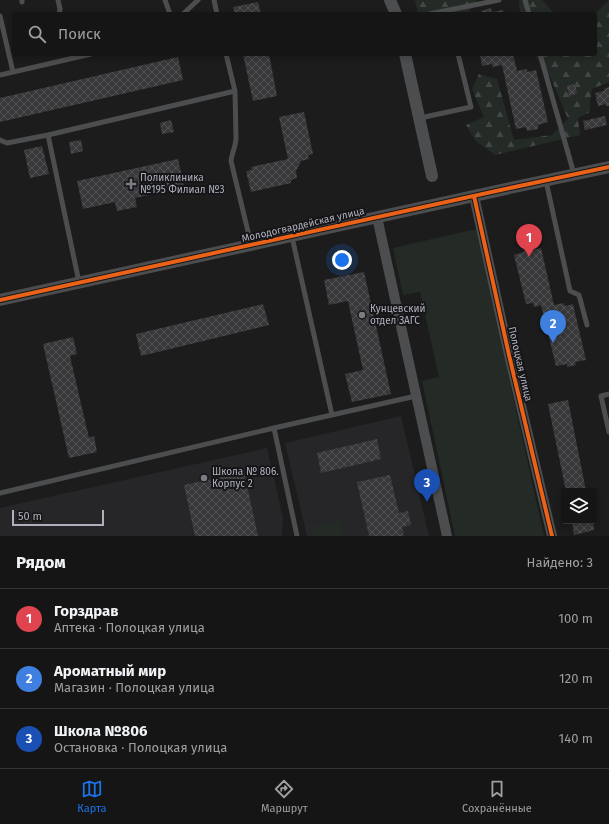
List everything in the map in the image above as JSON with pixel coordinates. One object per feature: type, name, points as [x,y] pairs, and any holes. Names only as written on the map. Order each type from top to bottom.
[{"type":"street","points":[[390,0],[395,12]]},
{"type":"street","points":[[405,56],[432,176]]},
{"type":"street","name":"Молодогвардейская улица","points":[[0,300],[609,167]]},
{"type":"street","name":"Полоцкая улица","points":[[474,196],[509,355],[552,536]]},
{"type":"street","points":[[377,217],[447,536]]},
{"type":"lane","points":[[58,0],[60,9],[59,12]]},
{"type":"lane","points":[[165,0],[169,12]]},
{"type":"lane","points":[[185,12],[198,0]]},
{"type":"lane","points":[[214,0],[217,12]]},
{"type":"lane","points":[[439,12],[499,0]]},
{"type":"lane","points":[[525,0],[528,12]]},
{"type":"lane","points":[[0,16],[2,31],[13,72]]},
{"type":"lane","points":[[0,75],[82,56]]},
{"type":"lane","points":[[226,56],[235,91],[236,142],[232,151],[231,161],[251,245]]},
{"type":"lane","points":[[419,118],[471,107],[458,56]]},
{"type":"lane","points":[[541,56],[574,174]]},
{"type":"lane","points":[[0,140],[7,143],[48,135],[235,91]]},
{"type":"lane","points":[[48,135],[79,283]]},
{"type":"lane","points":[[545,180],[570,291],[579,295],[587,325]]},
{"type":"lane","points":[[292,236],[332,415]]},
{"type":"lane","points":[[609,394],[601,396],[609,432]]},
{"type":"lane","points":[[0,493],[416,396]]},
{"type":"lane","points":[[274,428],[297,536]]},
{"type":"shaded area","points":[[401,416],[429,536],[307,536],[285,443]]},
{"type":"shaded area","name":"Школа № 806. Корпус 2","points":[[267,448],[283,518],[282,536],[0,536],[0,508]]},
{"type":"green space","points":[[415,0],[477,0],[468,12],[418,12]]},
{"type":"green space","points":[[519,0],[542,0],[553,12],[520,12]]},
{"type":"green space","points":[[609,0],[609,82],[592,89],[590,112],[578,118],[580,135],[495,155],[475,140],[466,125],[484,117],[472,89],[479,74],[497,79],[514,140],[552,135],[568,119],[550,76],[535,56],[597,56],[597,12]]},
{"type":"green space","points":[[476,229],[544,536],[455,536],[422,381],[439,377],[420,292],[403,295],[393,248]]},
{"type":"green space","points":[[340,520],[344,536],[313,536],[311,527]]},
{"type":"building","points":[[258,2],[260,12],[234,12],[233,7]]},
{"type":"building","points":[[491,8],[492,12],[481,12]]},
{"type":"building","points":[[503,10],[504,12],[492,12]]},
{"type":"building","points":[[243,56],[269,56],[277,96],[253,101]]},
{"type":"building","points":[[480,56],[513,56],[517,71],[527,69],[527,72],[536,70],[548,122],[538,125],[538,129],[527,131],[526,127],[516,129],[502,65],[493,67],[492,64],[482,66]]},
{"type":"building","points":[[178,57],[183,80],[0,122],[0,98]]},
{"type":"building","points":[[575,84],[577,94],[569,96],[567,86]]},
{"type":"building","points":[[609,87],[609,106],[606,106],[606,104],[598,106],[595,93],[604,91],[604,89]]},
{"type":"building","points":[[304,112],[313,154],[308,155],[309,159],[301,161],[296,171],[297,178],[291,180],[291,183],[251,192],[246,171],[252,170],[251,167],[288,159],[279,117]]},
{"type":"building","points":[[605,116],[607,125],[585,130],[583,121]]},
{"type":"building","points":[[171,120],[174,132],[162,134],[160,123]]},
{"type":"building","points":[[81,140],[83,151],[71,154],[69,142]]},
{"type":"building","points":[[42,146],[49,174],[30,178],[24,150]]},
{"type":"building","name":"Поликлиника №195 Филиал №3","points":[[178,159],[184,187],[135,198],[137,207],[117,211],[115,202],[83,209],[77,181]]},
{"type":"building","points":[[532,247],[532,250],[541,248],[554,305],[564,303],[565,306],[573,304],[586,360],[575,362],[576,365],[567,367],[567,364],[556,366],[541,305],[534,307],[533,303],[526,304],[514,255],[524,252],[523,249]]},
{"type":"building","points":[[364,272],[391,394],[352,402],[345,374],[363,370],[348,301],[329,305],[324,280]]},
{"type":"building","points":[[263,304],[269,325],[141,356],[136,334]]},
{"type":"building","points":[[73,337],[77,354],[70,356],[89,438],[94,436],[97,452],[69,458],[43,344]]},
{"type":"building","points":[[568,400],[585,488],[565,488],[548,404]]},
{"type":"building","points":[[377,439],[381,459],[321,473],[317,453]]},
{"type":"building","points":[[244,472],[258,536],[195,536],[184,485]]},
{"type":"building","points":[[390,475],[399,513],[408,511],[411,525],[402,527],[404,536],[369,536],[357,482]]},
{"type":"building","points":[[572,524],[593,524],[594,530],[574,535]]},
{"type":"cycle path","points":[[0,300],[609,167]]},
{"type":"cycle path","points":[[474,196],[509,355],[552,536]]},
{"type":"place","name":"Поликлиника №195 Филиал №3","points":[[131,184]]},
{"type":"place","name":"Горздрав","points":[[529,257]]},
{"type":"place","name":"Кунцевский отдел ЗАГС","points":[[362,315]]},
{"type":"place","name":"Ароматный мир","points":[[553,343]]},
{"type":"place","name":"Школа № 806. Корпус 2","points":[[204,478]]},
{"type":"place","name":"Школа №806","points":[[427,502]]}]
